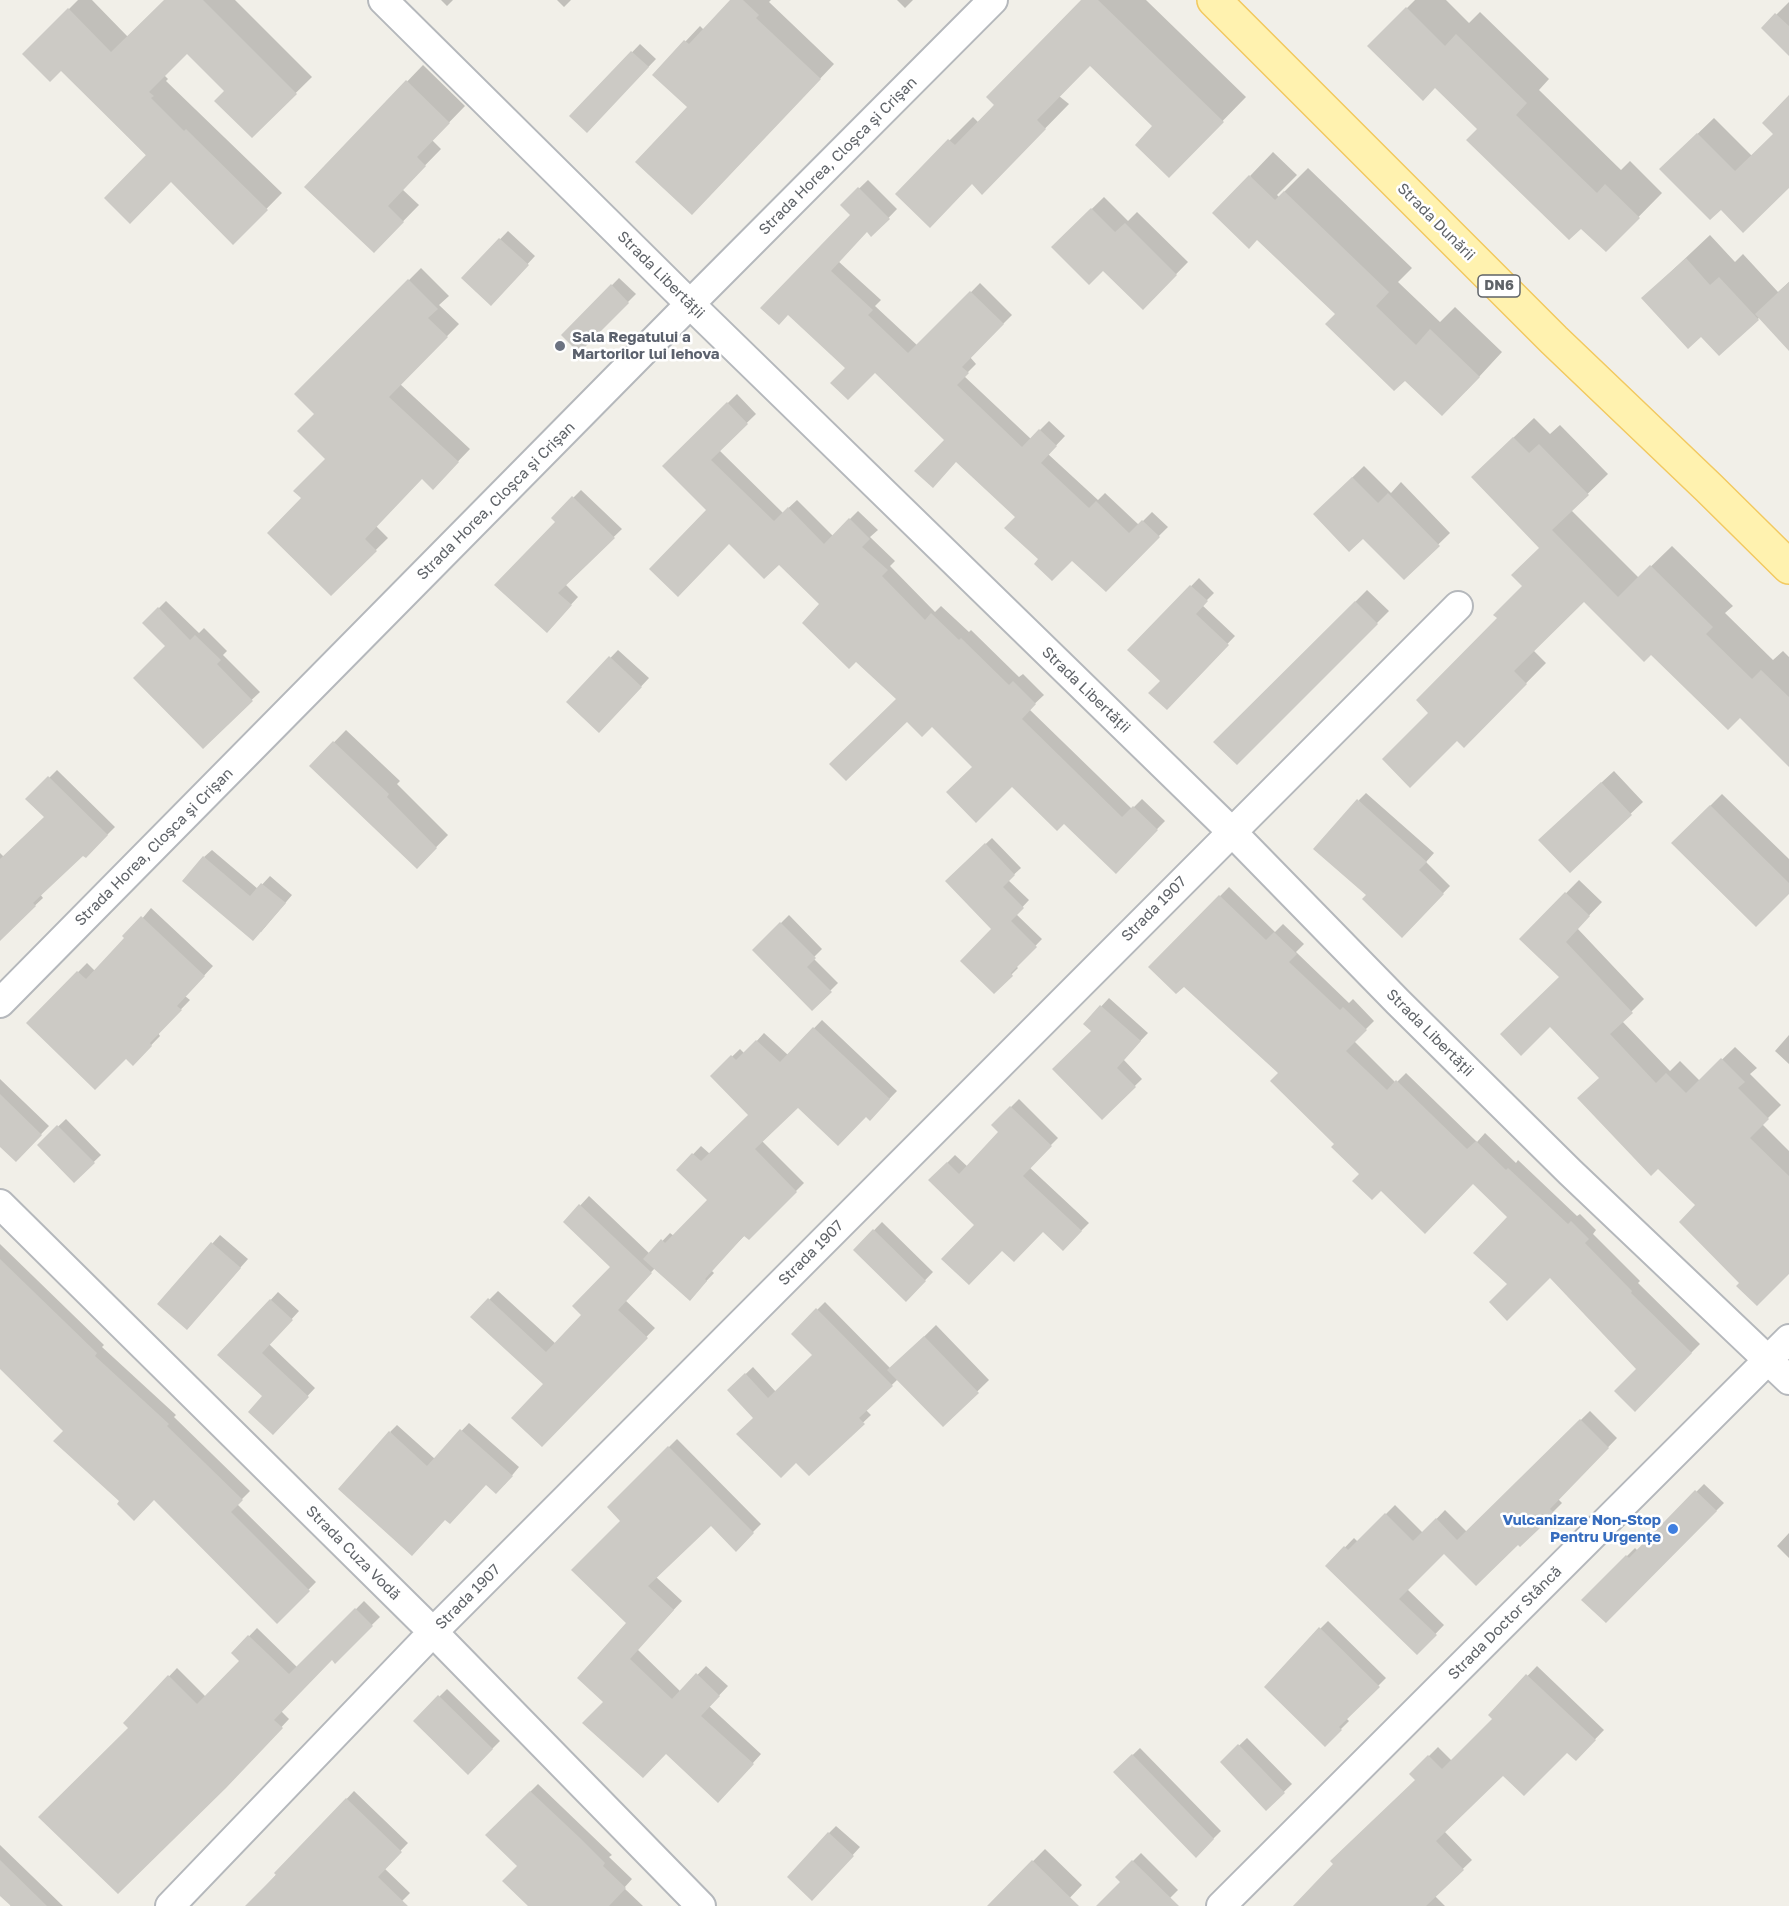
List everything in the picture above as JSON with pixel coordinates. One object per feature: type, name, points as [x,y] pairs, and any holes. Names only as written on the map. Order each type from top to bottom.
[{"type":"main road","name":"Strada Dunării","points":[[1214,0],[1554,340],[1789,567]]},
{"type":"street","name":"Strada Libertății","points":[[383,0],[690,304],[1232,831],[1398,1002],[1570,1172],[1789,1380]]},
{"type":"street","name":"Strada Horea, Cloşca şi Crişan","points":[[0,1003],[993,0]]},
{"type":"street","name":"Strada 1907","points":[[170,1906],[433,1632],[1458,606]]},
{"type":"street","name":"Strada Cuza Vodă","points":[[0,1204],[433,1632],[701,1906]]},
{"type":"street","name":"Strada Doctor Stâncă","points":[[1221,1906],[1789,1339]]},
{"type":"building","points":[[164,0],[203,0],[297,94],[252,138],[214,101],[224,91],[187,54],[149,92],[154,96],[151,98],[184,131],[186,129],[268,210],[233,245],[171,182],[130,224],[104,198],[146,155],[61,71],[50,82],[22,54],[68,8],[111,52]]},
{"type":"building","points":[[730,0],[743,0],[759,15],[756,18],[821,79],[692,215],[635,162],[687,107],[652,75],[684,40],[689,44]]},
{"type":"building","points":[[1081,0],[1098,0],[1224,122],[1169,178],[1135,145],[1152,126],[1090,66],[1037,120],[1046,129],[982,195],[972,184],[930,228],[895,194],[948,139],[955,145],[994,105],[986,97]]},
{"type":"building","points":[[1406,7],[1445,46],[1456,34],[1527,103],[1516,115],[1597,193],[1605,184],[1640,218],[1606,252],[1581,229],[1569,240],[1466,140],[1477,129],[1435,88],[1423,101],[1367,46]]},
{"type":"building","points":[[1775,13],[1789,26],[1789,56],[1761,28]]},
{"type":"building","points":[[631,51],[649,67],[587,133],[569,116]]},
{"type":"building","points":[[406,80],[450,123],[417,157],[426,166],[388,206],[404,222],[374,253],[304,187]]},
{"type":"building","points":[[1789,95],[1789,188],[1743,233],[1721,210],[1710,220],[1659,169],[1697,133],[1735,171],[1773,134],[1762,123]]},
{"type":"building","points":[[1249,175],[1275,200],[1284,191],[1389,292],[1376,306],[1416,345],[1430,329],[1480,377],[1442,416],[1405,381],[1394,391],[1325,324],[1335,314],[1257,240],[1249,249],[1212,213]]},
{"type":"building","points":[[858,187],[890,219],[871,237],[867,232],[831,271],[873,310],[868,315],[908,353],[970,291],[1004,324],[962,367],[969,373],[957,385],[1022,447],[1039,429],[1057,446],[1041,463],[1089,508],[1096,501],[1129,533],[1142,520],[1160,537],[1106,592],[1072,561],[1052,581],[1034,564],[1038,559],[1004,528],[1015,517],[956,462],[933,488],[914,471],[944,440],[875,373],[848,400],[830,383],[845,368],[788,315],[779,325],[760,308],[850,215],[840,205]]},
{"type":"building","points":[[1091,208],[1115,232],[1125,223],[1177,275],[1143,310],[1103,271],[1089,285],[1051,247]]},
{"type":"building","points":[[499,238],[529,265],[491,306],[461,278]]},
{"type":"building","points":[[1686,258],[1710,285],[1719,277],[1759,320],[1719,356],[1701,337],[1688,349],[1641,298]]},
{"type":"building","points":[[408,279],[438,309],[428,318],[448,337],[389,397],[459,462],[433,490],[422,479],[365,539],[377,551],[331,596],[267,533],[301,498],[293,491],[325,459],[297,431],[314,414],[294,394]]},
{"type":"building","points":[[1789,282],[1789,351],[1755,314]]},
{"type":"building","points":[[611,284],[629,303],[579,353],[561,335]]},
{"type":"building","points":[[727,402],[748,424],[711,460],[774,521],[788,507],[824,544],[849,518],[870,539],[862,547],[888,570],[882,576],[925,620],[931,613],[959,640],[961,638],[1009,685],[1013,681],[1036,704],[1022,719],[1122,817],[1133,806],[1158,830],[1116,874],[1064,824],[1057,831],[1012,787],[976,823],[946,792],[972,767],[932,727],[922,737],[907,722],[846,781],[829,764],[896,699],[856,662],[849,669],[802,623],[819,604],[779,565],[764,579],[729,544],[678,597],[649,569],[706,510],[662,466]]},
{"type":"building","points":[[1513,437],[1529,453],[1539,444],[1589,495],[1552,530],[1618,597],[1650,565],[1713,627],[1706,634],[1752,679],[1761,670],[1789,697],[1789,767],[1740,718],[1728,730],[1651,655],[1644,662],[1584,602],[1514,671],[1527,684],[1464,748],[1457,741],[1410,788],[1382,759],[1428,713],[1416,700],[1497,618],[1493,615],[1522,586],[1511,575],[1539,548],[1471,477]]},
{"type":"building","points":[[1352,477],[1378,503],[1388,493],[1440,546],[1404,580],[1363,539],[1349,552],[1313,514]]},
{"type":"building","points":[[572,496],[615,538],[558,593],[572,605],[547,633],[494,585],[555,522],[551,518]]},
{"type":"building","points":[[1190,585],[1208,601],[1196,614],[1229,645],[1167,710],[1148,693],[1160,681],[1127,650]]},
{"type":"building","points":[[1355,601],[1378,624],[1237,765],[1213,742]]},
{"type":"building","points":[[158,607],[190,640],[195,635],[221,660],[217,664],[253,701],[203,749],[133,678],[165,646],[142,623]]},
{"type":"building","points":[[609,656],[642,687],[599,733],[566,702]]},
{"type":"building","points":[[333,741],[389,794],[387,797],[437,848],[417,869],[309,766]]},
{"type":"building","points":[[48,776],[108,835],[86,858],[83,856],[33,903],[36,906],[0,941],[0,859],[44,817],[25,799]]},
{"type":"building","points":[[1601,782],[1632,815],[1570,873],[1538,840]]},
{"type":"building","points":[[1357,799],[1427,862],[1419,870],[1444,894],[1402,938],[1362,899],[1366,895],[1313,849]]},
{"type":"building","points":[[1710,805],[1789,883],[1789,894],[1756,927],[1671,843]]},
{"type":"building","points":[[985,843],[1015,875],[1003,887],[1024,908],[1011,921],[1037,947],[1011,973],[1013,976],[994,994],[960,961],[991,929],[945,881]]},
{"type":"building","points":[[203,856],[250,896],[261,883],[286,903],[253,941],[182,881]]},
{"type":"building","points":[[1565,892],[1590,916],[1566,942],[1633,1013],[1610,1034],[1656,1083],[1666,1073],[1686,1093],[1721,1058],[1745,1082],[1738,1088],[1769,1119],[1750,1138],[1789,1176],[1789,1274],[1757,1306],[1736,1286],[1739,1283],[1679,1222],[1695,1205],[1658,1169],[1651,1176],[1577,1098],[1599,1078],[1550,1027],[1521,1056],[1500,1034],[1559,977],[1519,939]]},
{"type":"building","points":[[1219,895],[1266,940],[1274,932],[1297,954],[1289,962],[1340,1010],[1343,1007],[1367,1030],[1346,1051],[1387,1090],[1396,1080],[1467,1149],[1476,1141],[1568,1224],[1571,1221],[1589,1239],[1585,1243],[1632,1291],[1631,1293],[1692,1353],[1635,1412],[1614,1391],[1636,1369],[1550,1278],[1507,1321],[1489,1302],[1507,1284],[1473,1253],[1507,1217],[1473,1184],[1425,1234],[1381,1191],[1372,1200],[1352,1181],[1359,1174],[1331,1147],[1334,1144],[1270,1081],[1278,1073],[1184,987],[1176,994],[1148,967]]},
{"type":"building","points":[[141,916],[205,976],[177,1006],[182,1010],[150,1043],[152,1046],[133,1066],[126,1059],[95,1090],[26,1023],[77,971],[86,979]]},
{"type":"building","points":[[780,922],[816,958],[807,967],[832,992],[812,1011],[752,950]]},
{"type":"building","points":[[1100,1005],[1141,1041],[1117,1068],[1136,1087],[1102,1120],[1052,1069],[1091,1031],[1083,1024]]},
{"type":"building","points":[[813,1027],[890,1099],[870,1121],[866,1117],[838,1146],[798,1108],[755,1149],[797,1192],[749,1240],[744,1236],[705,1279],[707,1281],[690,1301],[643,1259],[661,1239],[665,1243],[707,1200],[676,1170],[692,1153],[701,1161],[748,1115],[710,1076],[731,1055],[736,1060],[756,1040],[780,1062]]},
{"type":"building","points":[[0,1094],[42,1135],[16,1162],[0,1147]]},
{"type":"building","points":[[1010,1106],[1052,1146],[1023,1176],[1082,1231],[1063,1251],[1043,1232],[1014,1262],[1002,1251],[969,1285],[941,1259],[974,1225],[928,1180],[947,1162],[959,1174],[998,1132],[991,1125]]},
{"type":"building","points":[[57,1125],[95,1163],[74,1183],[37,1145]]},
{"type":"building","points":[[579,1204],[652,1273],[618,1310],[648,1338],[542,1447],[511,1418],[543,1384],[470,1317],[488,1298],[546,1352],[581,1315],[572,1306],[610,1267],[563,1222]]},
{"type":"building","points":[[873,1229],[926,1281],[906,1302],[853,1250]]},
{"type":"building","points":[[211,1242],[241,1268],[187,1330],[157,1304]]},
{"type":"building","points":[[0,1259],[97,1353],[95,1356],[169,1424],[167,1426],[243,1500],[231,1512],[310,1591],[277,1624],[154,1500],[134,1521],[117,1504],[119,1501],[53,1441],[63,1431],[0,1369]]},
{"type":"building","points":[[270,1299],[293,1320],[262,1353],[309,1397],[273,1435],[248,1412],[262,1396],[217,1355]]},
{"type":"building","points":[[816,1308],[893,1386],[859,1418],[865,1424],[809,1476],[796,1463],[781,1478],[736,1434],[753,1418],[727,1390],[745,1373],[768,1398],[812,1355],[791,1334]]},
{"type":"building","points":[[924,1336],[979,1393],[943,1427],[887,1370]]},
{"type":"building","points":[[1580,1419],[1609,1448],[1550,1509],[1554,1513],[1538,1530],[1520,1547],[1518,1545],[1476,1586],[1444,1554],[1399,1599],[1437,1635],[1417,1655],[1325,1566],[1344,1546],[1348,1550],[1385,1513],[1413,1541],[1436,1518],[1457,1540]]},
{"type":"building","points":[[460,1429],[513,1476],[496,1494],[486,1485],[450,1524],[445,1520],[412,1556],[338,1489],[389,1431],[427,1466]]},
{"type":"building","points":[[668,1446],[754,1533],[736,1552],[711,1526],[648,1586],[674,1610],[630,1659],[672,1699],[696,1673],[720,1696],[701,1716],[754,1764],[718,1803],[666,1754],[643,1778],[582,1723],[603,1702],[577,1678],[626,1623],[571,1570],[620,1521],[607,1507]]},
{"type":"building","points":[[1695,1490],[1717,1511],[1606,1623],[1581,1600],[1626,1555],[1629,1558]]},
{"type":"building","points":[[355,1608],[373,1626],[335,1664],[332,1660],[274,1720],[283,1728],[226,1788],[118,1894],[38,1817],[128,1728],[123,1723],[168,1675],[197,1704],[239,1661],[231,1653],[248,1635],[289,1674]]},
{"type":"building","points":[[1319,1627],[1380,1687],[1339,1727],[1342,1730],[1325,1747],[1264,1687]]},
{"type":"building","points":[[1526,1674],[1596,1740],[1576,1761],[1567,1753],[1524,1796],[1503,1776],[1436,1841],[1464,1870],[1426,1906],[1293,1906],[1333,1864],[1330,1861],[1415,1780],[1409,1774],[1428,1755],[1442,1769],[1492,1719],[1488,1715]]},
{"type":"building","points":[[438,1695],[493,1749],[468,1775],[413,1721]]},
{"type":"building","points":[[1238,1744],[1285,1793],[1266,1811],[1220,1762]]},
{"type":"building","points":[[1132,1754],[1214,1839],[1196,1858],[1113,1772]]},
{"type":"building","points":[[530,1791],[605,1863],[603,1866],[626,1888],[609,1906],[528,1906],[502,1881],[517,1866],[485,1835]]},
{"type":"building","points":[[346,1798],[402,1852],[378,1877],[408,1906],[245,1906],[276,1875],[274,1873]]},
{"type":"building","points":[[828,1832],[854,1856],[812,1901],[787,1877]]},
{"type":"building","points":[[0,1860],[47,1906],[11,1906],[0,1896]]},
{"type":"building","points":[[1032,1860],[1079,1906],[987,1906]]},
{"type":"building","points":[[1132,1860],[1179,1906],[1096,1906],[1120,1882],[1115,1877]]},
{"type":"place","name":"Sala Regatului a Martorilor lui Iehova","points":[[560,346]]},
{"type":"place","name":"Vulcanizare Non-Stop Pentru Urgențe","points":[[1673,1529]]}]
